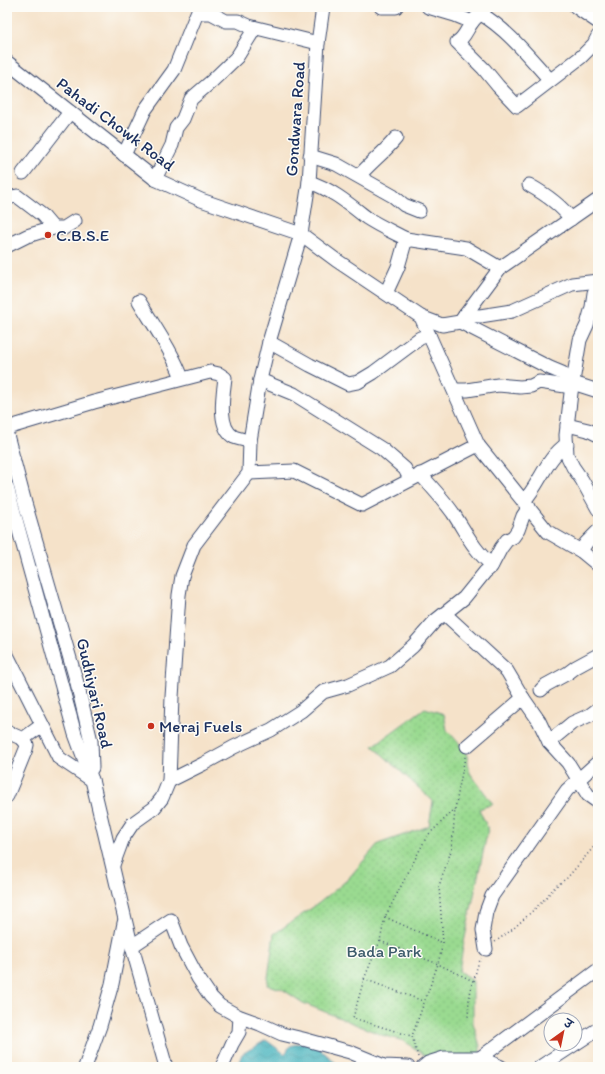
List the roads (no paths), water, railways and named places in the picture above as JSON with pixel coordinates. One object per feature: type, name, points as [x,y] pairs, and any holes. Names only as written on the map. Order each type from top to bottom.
[{"type":"street","name":"Gondwara Road","points":[[249,473],[250,441],[260,380],[269,342],[301,234],[309,182],[318,43],[323,7]]},
{"type":"street","points":[[381,7],[396,7]]},
{"type":"street","points":[[428,7],[455,15],[480,14],[493,21],[550,80]]},
{"type":"street","points":[[576,7],[598,22]]},
{"type":"street","points":[[124,155],[145,110],[174,70],[197,13],[211,13],[226,21],[238,21],[255,28],[318,43]]},
{"type":"street","points":[[480,14],[460,41],[457,42],[484,69],[502,91],[517,106],[581,57],[594,44],[598,36]]},
{"type":"street","points":[[155,179],[172,145],[176,128],[191,99],[237,56],[255,28]]},
{"type":"street","name":"Pahadi Chowk Road","points":[[7,62],[155,179],[201,200],[301,234],[336,260],[421,317],[442,325],[462,318],[512,311],[572,284],[598,281]]},
{"type":"street","points":[[23,174],[70,112]]},
{"type":"street","points":[[359,176],[388,149],[396,138]]},
{"type":"street","points":[[310,156],[336,164],[393,196],[404,205],[419,211]]},
{"type":"street","points":[[309,182],[320,185],[369,219],[406,240],[466,248],[500,268]]},
{"type":"street","points":[[529,185],[547,196],[567,213],[571,219]]},
{"type":"street","points":[[7,198],[17,196],[42,215],[60,232]]},
{"type":"street","points":[[572,385],[562,373],[519,351],[462,318],[500,268],[598,200]]},
{"type":"street","points":[[7,246],[27,236],[60,232],[76,221]]},
{"type":"street","points":[[386,293],[398,267],[406,240]]},
{"type":"street","points":[[598,285],[594,293],[587,325],[580,340],[567,425],[568,455],[573,467],[598,509]]},
{"type":"street","points":[[139,301],[166,345],[182,378]]},
{"type":"street","points":[[421,317],[478,445],[548,532],[581,551],[598,565]]},
{"type":"street","points":[[269,342],[348,384],[358,382],[373,373],[420,338],[429,335]]},
{"type":"street","points":[[7,428],[94,402],[182,378],[210,372],[220,374],[224,378],[224,425],[230,434],[235,438],[250,441]]},
{"type":"street","points":[[260,380],[294,394],[382,449],[415,477],[452,512],[471,542],[492,565]]},
{"type":"street","points":[[454,390],[467,390],[498,385],[520,387],[531,386],[538,382],[572,385],[598,391]]},
{"type":"street","points":[[567,425],[588,430],[598,435]]},
{"type":"street","name":"Gudhiyari Road","points":[[7,436],[77,683],[91,740],[92,780]]},
{"type":"street","points":[[169,781],[234,747],[272,730],[301,711],[323,692],[348,685],[390,666],[413,646],[435,621],[464,598],[492,565],[501,548],[518,530],[526,504],[543,472],[561,448],[567,444]]},
{"type":"street","points":[[113,865],[122,838],[133,823],[154,808],[162,798],[169,781],[172,698],[179,595],[182,576],[194,545],[249,473],[294,471],[362,505],[478,445]]},
{"type":"street","name":"Gudhiyari Road","points":[[7,487],[75,734],[92,780]]},
{"type":"street","points":[[581,551],[586,543],[598,531]]},
{"type":"street","points":[[445,614],[507,671],[539,721],[549,742],[568,763],[588,795],[598,802]]},
{"type":"street","points":[[541,690],[546,685],[598,655]]},
{"type":"street","points":[[7,656],[59,758],[92,780],[132,946],[166,1067]]},
{"type":"street","points":[[467,746],[523,698]]},
{"type":"street","points":[[549,742],[572,723],[590,715],[598,709]]},
{"type":"street","points":[[23,738],[42,725]]},
{"type":"street","points":[[7,732],[23,738],[27,745],[7,796]]},
{"type":"street","points":[[486,949],[483,930],[486,912],[492,896],[568,790],[598,762]]},
{"type":"street","points":[[85,1067],[100,1026],[112,984],[125,917]]},
{"type":"street","points":[[132,946],[171,920],[181,946],[198,978],[211,997],[220,1006],[282,1034],[350,1052],[383,1066],[417,1065],[444,1058],[480,1058],[501,1067]]},
{"type":"street","points":[[480,1058],[598,970]]},
{"type":"street","points":[[222,1067],[232,1044],[240,1032],[240,1016]]},
{"type":"street","points":[[540,1067],[598,1029]]},
{"type":"water","points":[[266,1040],[285,1054],[290,1046],[304,1042],[319,1048],[336,1063],[349,1067],[237,1067],[242,1054]]},
{"type":"place","name":"C.B.S.E","points":[[48,235]]},
{"type":"place","name":"Meraj Fuels","points":[[151,726]]},
{"type":"park label","name":"Bada Park","points":[[384,951]]}]
